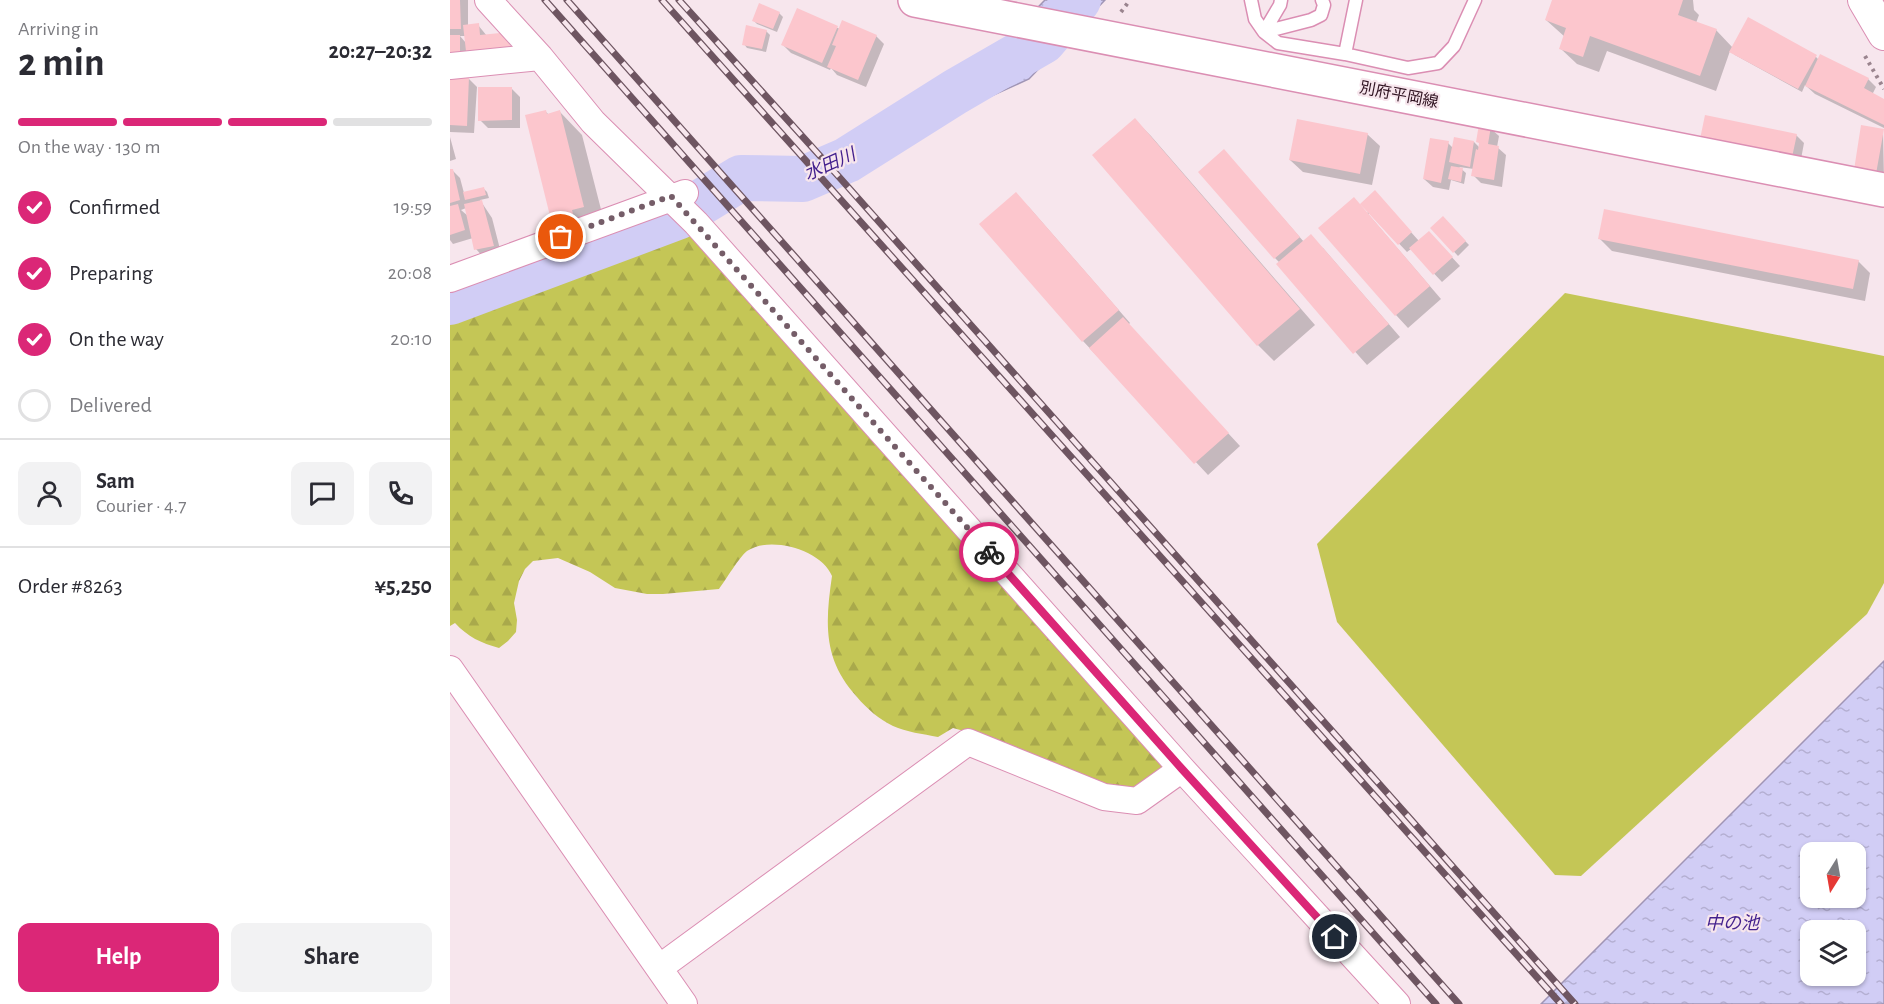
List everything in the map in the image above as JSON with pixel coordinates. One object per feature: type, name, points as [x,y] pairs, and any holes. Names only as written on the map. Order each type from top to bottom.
[{"type":"main road","name":"別府平岡線","points":[[915,0],[1016,13],[1068,31],[1884,190]]},
{"type":"street","points":[[488,0],[540,57],[593,122],[677,197],[696,223],[1182,769],[1396,1004]]},
{"type":"street","points":[[1864,0],[1884,34]]},
{"type":"street","points":[[450,66],[540,57]]},
{"type":"street","points":[[450,279],[677,197]]},
{"type":"street","points":[[450,669],[684,1004]]},
{"type":"street","points":[[659,968],[968,742],[1104,797],[1137,801],[1182,769]]},
{"type":"lane","points":[[1251,0],[1255,19],[1264,32],[1278,43],[1345,54],[1408,68],[1438,63],[1454,46],[1475,0]]},
{"type":"lane","points":[[1264,32],[1281,0]]},
{"type":"lane","points":[[1264,32],[1311,20],[1321,15],[1324,5],[1322,0]]},
{"type":"lane","points":[[1345,54],[1356,0]]},
{"type":"green space","points":[[680,222],[1169,769],[1139,793],[1115,792],[982,736],[953,728],[938,737],[893,726],[865,706],[857,697],[846,683],[832,655],[828,610],[832,576],[818,559],[807,552],[781,545],[757,546],[747,551],[719,589],[663,594],[647,594],[615,588],[590,572],[558,558],[533,561],[525,569],[519,581],[514,603],[517,620],[516,632],[508,641],[499,648],[475,639],[455,623],[450,626],[450,312]]},
{"type":"green space","points":[[1565,293],[1884,356],[1884,583],[1867,614],[1581,876],[1555,875],[1337,622],[1317,544]]},
{"type":"water","points":[[1045,0],[1105,0],[1029,79],[965,108],[928,98],[990,56]]},
{"type":"water","name":"中の池","points":[[1884,661],[1884,1004],[1541,1004]]},
{"type":"building","points":[[450,0],[460,0],[461,29],[450,29]]},
{"type":"building","points":[[1552,0],[1683,0],[1678,15],[1717,29],[1700,76],[1590,36],[1583,57],[1559,49],[1566,28],[1545,20]]},
{"type":"building","points":[[759,3],[780,12],[773,29],[752,21]]},
{"type":"building","points":[[797,8],[838,26],[822,63],[781,45]]},
{"type":"building","points":[[1748,17],[1817,55],[1798,89],[1729,52]]},
{"type":"building","points":[[842,20],[877,35],[858,80],[827,67],[836,46],[832,45]]},
{"type":"building","points":[[479,23],[480,35],[500,33],[510,45],[511,51],[467,60],[463,25]]},
{"type":"building","points":[[746,25],[767,30],[762,49],[742,45]]},
{"type":"building","points":[[450,35],[460,35],[460,61],[450,61]]},
{"type":"building","points":[[1820,54],[1869,78],[1864,88],[1884,99],[1884,125],[1805,86]]},
{"type":"building","points":[[450,76],[469,77],[467,126],[450,125]]},
{"type":"building","points":[[478,87],[512,87],[512,120],[478,121]]},
{"type":"building","points":[[546,110],[547,114],[560,110],[584,207],[572,210],[573,214],[551,220],[525,115]]},
{"type":"building","points":[[1705,115],[1797,134],[1791,162],[1699,144]]},
{"type":"building","points":[[1135,118],[1300,309],[1257,346],[1092,155]]},
{"type":"building","points":[[1297,119],[1368,133],[1360,174],[1289,160]]},
{"type":"building","points":[[1479,124],[1491,126],[1488,144],[1499,146],[1494,180],[1471,176],[1476,149],[1478,150],[1479,143],[1476,142]]},
{"type":"building","points":[[1861,125],[1884,129],[1876,174],[1854,170]]},
{"type":"building","points":[[1454,137],[1474,141],[1470,167],[1449,162]]},
{"type":"building","points":[[1430,138],[1449,141],[1441,183],[1423,179]]},
{"type":"building","points":[[1224,149],[1300,237],[1274,259],[1198,172]]},
{"type":"building","points":[[1451,166],[1463,168],[1461,182],[1448,179]]},
{"type":"building","points":[[450,169],[453,169],[460,200],[450,203]]},
{"type":"building","points":[[484,187],[486,195],[465,200],[463,192]]},
{"type":"building","points":[[1375,190],[1412,232],[1398,245],[1360,204]]},
{"type":"building","points":[[1016,192],[1119,310],[1082,342],[979,224]]},
{"type":"building","points":[[1354,197],[1430,286],[1395,316],[1318,228]]},
{"type":"building","points":[[482,200],[494,246],[474,250],[464,204]]},
{"type":"building","points":[[458,204],[465,230],[450,235],[450,206]]},
{"type":"building","points":[[1604,209],[1859,260],[1853,289],[1598,239]]},
{"type":"building","points":[[1443,216],[1466,241],[1453,253],[1430,228]]},
{"type":"building","points":[[1429,231],[1453,257],[1433,275],[1409,248]]},
{"type":"building","points":[[1311,234],[1389,324],[1353,354],[1276,264]]},
{"type":"building","points":[[1123,317],[1229,433],[1194,464],[1089,348]]},
{"type":"waterway","name":"水田川","points":[[450,302],[677,217],[741,178],[803,179],[847,160],[955,92],[1043,41],[1078,0]]},
{"type":"railway","points":[[545,0],[1436,1004]]},
{"type":"railway","points":[[567,0],[1459,1004]]},
{"type":"railway","points":[[662,0],[1561,1004]]},
{"type":"railway","points":[[679,0],[1575,1004]]},
{"type":"way so far","points":[[561,237],[671,196],[989,552]]},
{"type":"route","points":[[989,552],[1335,937]]}]
